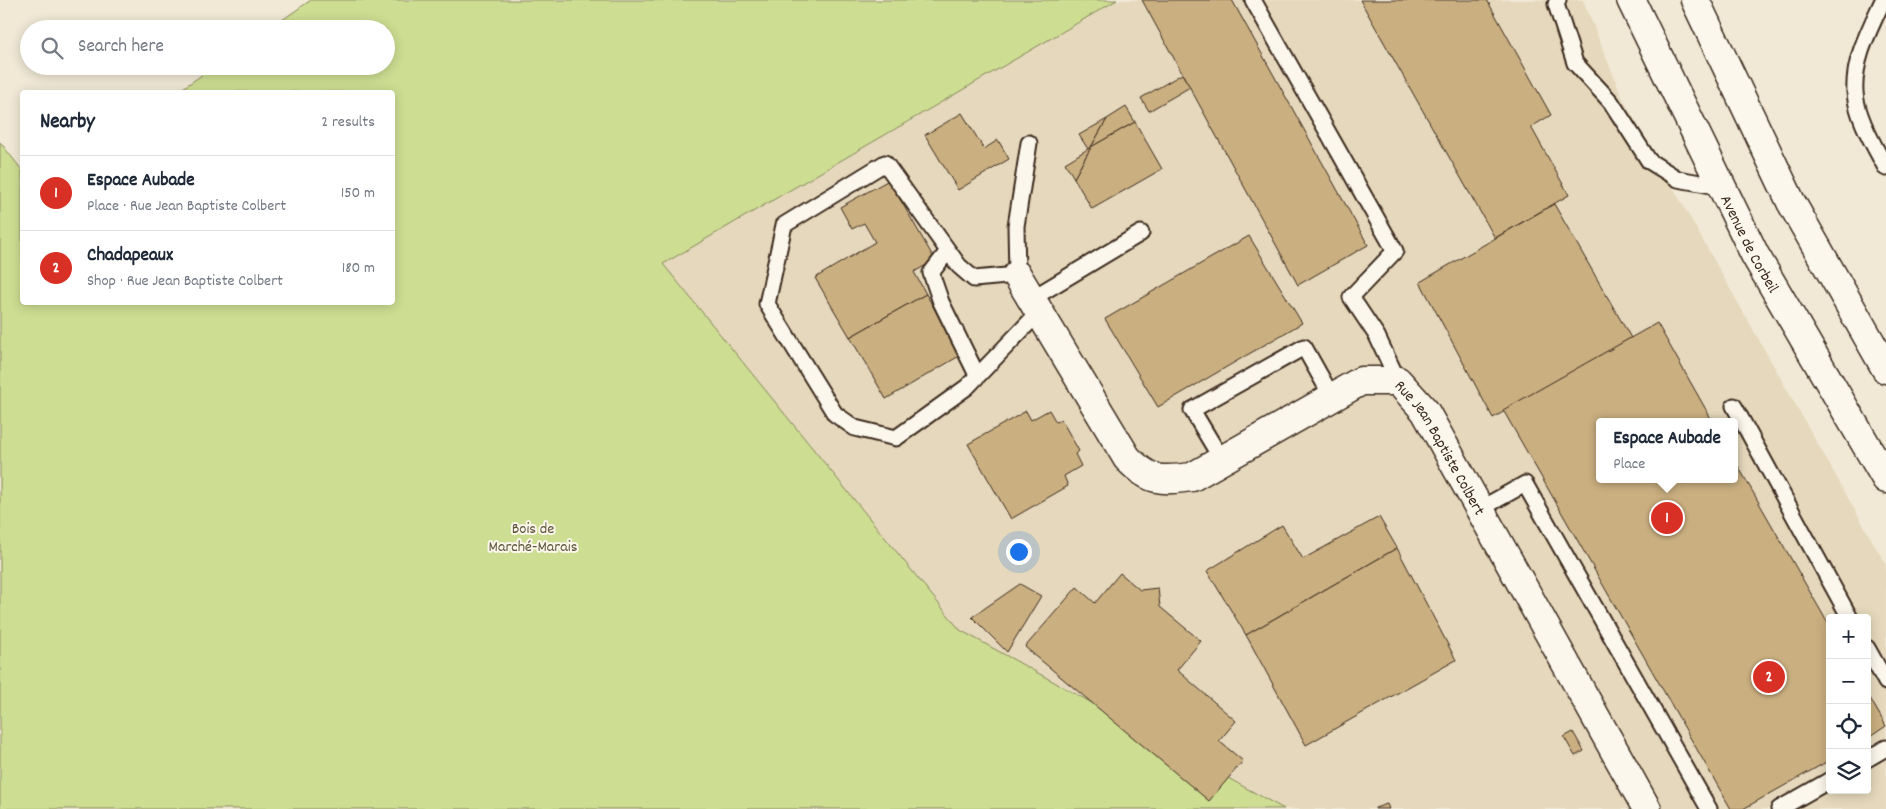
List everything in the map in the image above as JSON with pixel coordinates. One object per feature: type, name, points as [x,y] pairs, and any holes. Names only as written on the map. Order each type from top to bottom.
[{"type":"street","name":"Avenue de Corbeil","points":[[1630,0],[1755,255],[1886,479]]},
{"type":"street","points":[[1695,0],[1791,202],[1886,369]]},
{"type":"street","name":"Rue Jean Baptiste Colbert","points":[[1017,275],[1127,458],[1140,471],[1162,481],[1192,477],[1361,381],[1398,381],[1425,411],[1647,809]]},
{"type":"lane","points":[[1253,0],[1395,251],[1351,297],[1377,336],[1398,381]]},
{"type":"lane","points":[[1884,0],[1858,63],[1855,94],[1866,129],[1886,168]]},
{"type":"lane","points":[[1554,1],[1575,62],[1611,102],[1649,161],[1678,179],[1722,187]]},
{"type":"lane","points":[[1029,143],[1016,226],[1017,275],[974,279],[959,266],[885,163],[784,226],[767,304],[835,414],[855,428],[896,438],[966,387],[1035,305],[1141,233]]},
{"type":"lane","points":[[948,251],[931,273],[941,302],[977,375]]},
{"type":"lane","points":[[1222,460],[1192,410],[1304,347],[1332,397]]},
{"type":"lane","points":[[1734,406],[1848,614]]},
{"type":"lane","points":[[1480,509],[1525,484],[1708,809]]},
{"type":"lane","points":[[1871,655],[1886,682]]},
{"type":"lane","points":[[1871,757],[1886,748]]},
{"type":"lane","points":[[1779,809],[1826,782]]},
{"type":"shaded area","points":[[1117,0],[1583,0],[1623,99],[1886,565],[1886,809],[1284,809],[960,630],[663,264]]},
{"type":"green space","name":"Bois de Marché-Marais","points":[[311,0],[1117,0],[663,264],[960,630],[1284,809],[0,809],[0,142],[20,167],[20,305],[395,305],[395,90],[180,90],[202,75],[395,75],[395,20],[282,20]]},
{"type":"building","points":[[1142,0],[1232,0],[1368,245],[1298,285]]},
{"type":"building","points":[[1360,0],[1487,0],[1551,115],[1531,127],[1569,195],[1495,238]]},
{"type":"building","points":[[1182,74],[1190,87],[1149,111],[1141,98]]},
{"type":"building","points":[[1126,107],[1135,122],[1091,147],[1107,119]]},
{"type":"building","points":[[962,113],[984,149],[998,140],[1009,159],[958,190],[925,135]]},
{"type":"building","points":[[1107,119],[1091,147],[1088,149],[1079,135]]},
{"type":"building","points":[[1135,122],[1162,169],[1092,209],[1074,178],[1091,147]]},
{"type":"building","points":[[1091,147],[1074,178],[1065,163]]},
{"type":"building","points":[[889,180],[935,260],[914,272],[926,294],[850,337],[815,278],[875,242],[864,223],[852,229],[840,207]]},
{"type":"building","points":[[1554,204],[1631,338],[1493,418],[1420,282]]},
{"type":"building","points":[[1249,236],[1302,323],[1158,407],[1105,319]]},
{"type":"building","points":[[926,294],[961,355],[886,399],[850,337]]},
{"type":"building","points":[[1657,323],[1711,418],[1596,418],[1596,483],[1738,483],[1738,466],[1826,620],[1826,762],[1743,809],[1731,809],[1503,410]]},
{"type":"building","points":[[1049,410],[1056,422],[1061,419],[1079,451],[1075,454],[1081,466],[1064,476],[1068,486],[1011,519],[968,444],[1026,411],[1031,420]]},
{"type":"building","points":[[1379,517],[1397,548],[1246,635],[1207,571],[1282,525],[1303,559]]},
{"type":"building","points":[[1397,548],[1456,660],[1306,745],[1246,635]]},
{"type":"building","points":[[1120,573],[1140,590],[1158,588],[1160,607],[1201,641],[1177,670],[1236,721],[1219,741],[1243,761],[1209,801],[1025,647],[1077,587],[1095,603]]},
{"type":"building","points":[[1020,584],[1041,596],[1007,652],[972,617]]},
{"type":"building","points":[[1871,700],[1886,726],[1871,736]]},
{"type":"building","points":[[1573,732],[1584,751],[1575,756],[1564,737]]},
{"type":"building","points":[[1387,804],[1389,809],[1375,809],[1375,808]]},
{"type":"place","name":"Espace Aubade","points":[[1667,518]]},
{"type":"place","name":"Chadapeaux","points":[[1769,677]]}]
